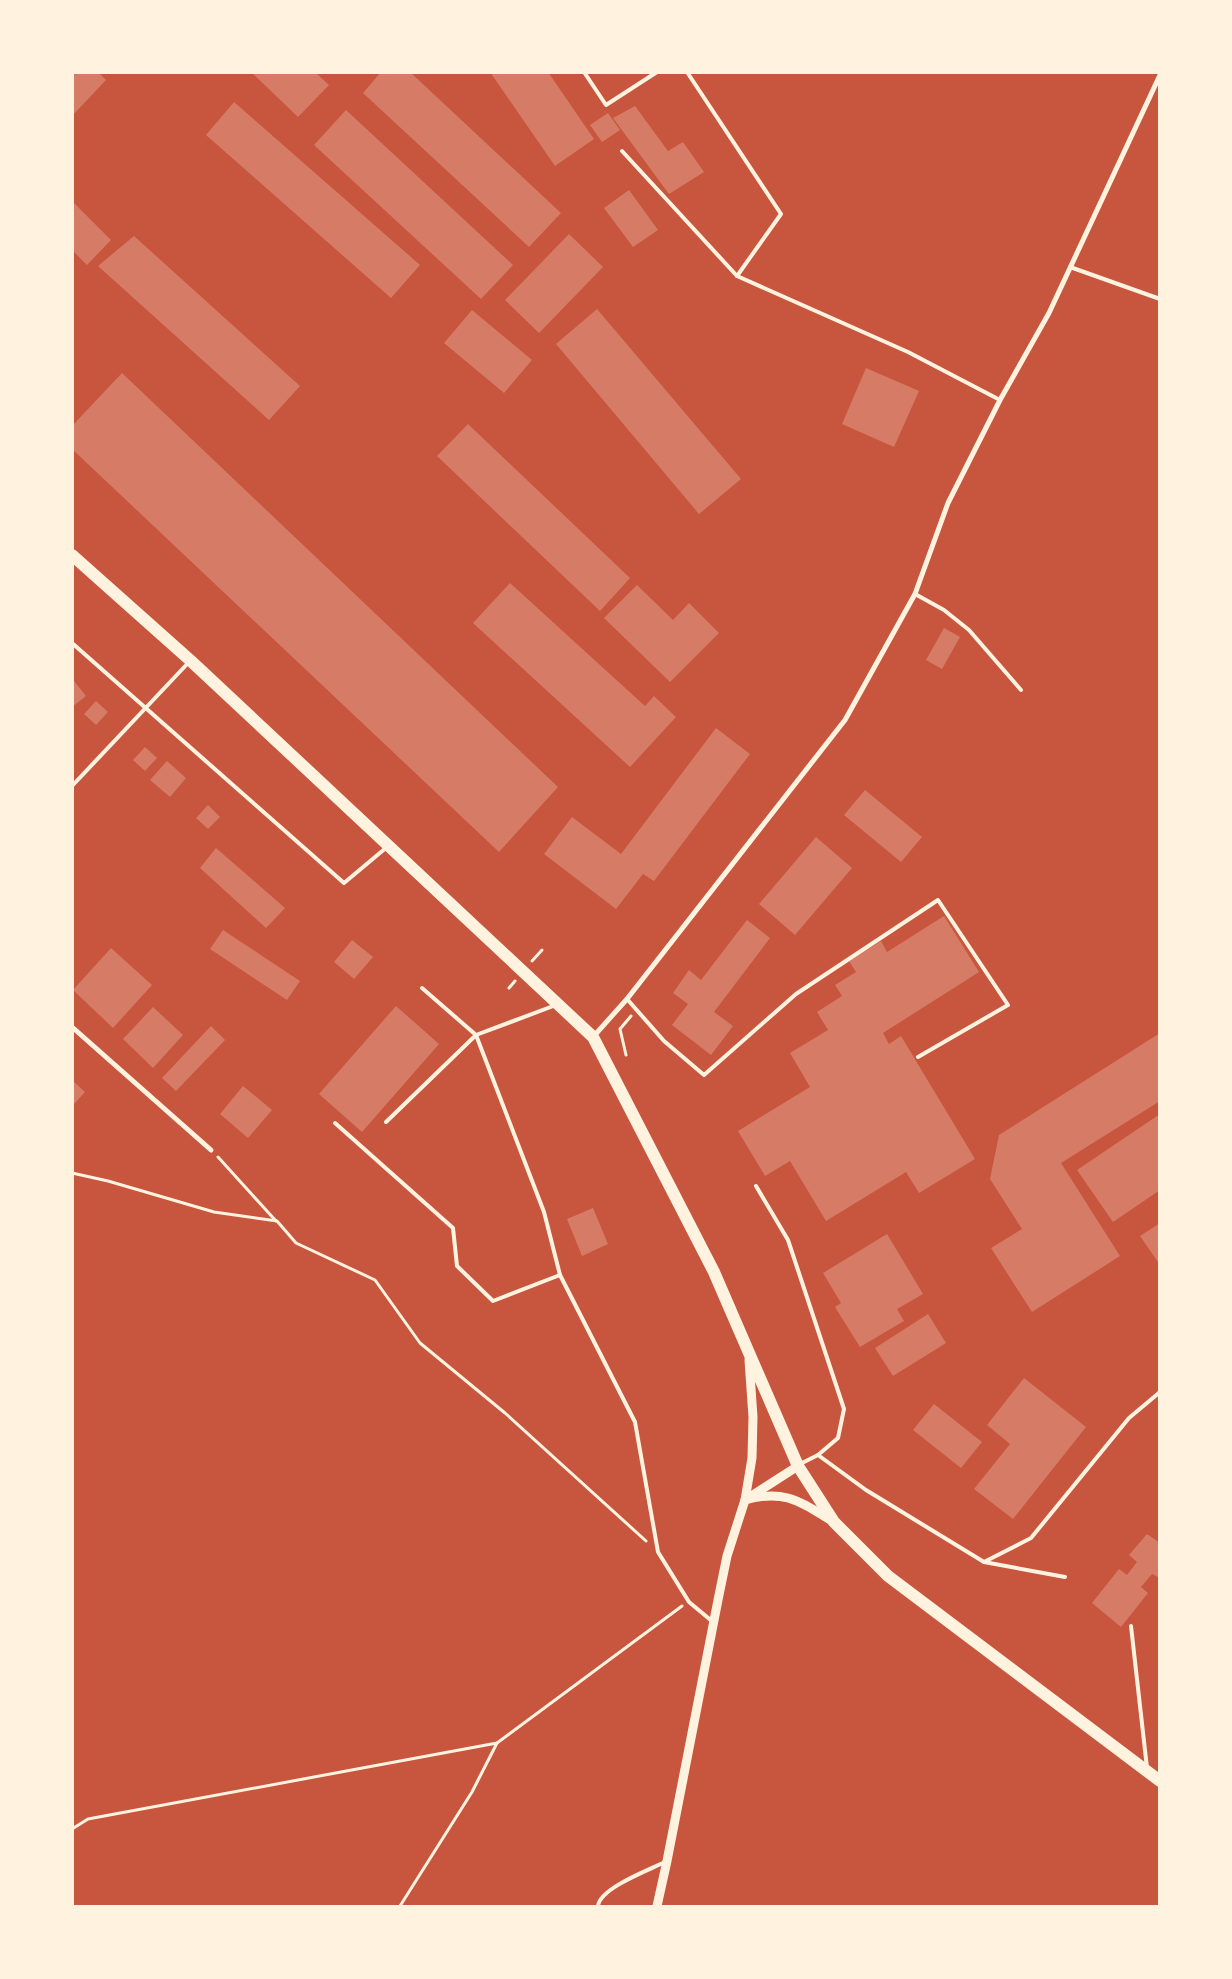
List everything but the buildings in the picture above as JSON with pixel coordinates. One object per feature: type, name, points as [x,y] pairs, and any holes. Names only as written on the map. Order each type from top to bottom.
[{"type":"main road","points":[[72,555],[191,661],[593,1037],[714,1272],[798,1466],[834,1522],[888,1576],[1160,1782]]},
{"type":"street","points":[[593,1037],[627,999],[845,720],[915,594],[948,503],[1000,400],[1049,314],[1160,75]]},
{"type":"street","points":[[72,1027],[210,1150]]},
{"type":"street","points":[[657,1906],[727,1556],[745,1500],[752,1450],[753,1417],[749,1353]]},
{"type":"street","points":[[745,1500],[798,1466]]},
{"type":"street","points":[[745,1500],[762,1495],[784,1496],[806,1505],[834,1522]]},
{"type":"lane","points":[[584,72],[606,105],[657,72]]},
{"type":"lane","points":[[687,72],[781,214],[737,276]]},
{"type":"lane","points":[[622,151],[737,276],[908,352],[1000,400]]},
{"type":"lane","points":[[1070,267],[1160,299]]},
{"type":"lane","points":[[915,594],[944,610],[969,630],[1021,690]]},
{"type":"lane","points":[[72,643],[344,883],[388,846]]},
{"type":"lane","points":[[72,786],[191,661]]},
{"type":"lane","points":[[627,999],[664,1041],[704,1075],[796,994],[938,900],[1008,1005],[918,1057]]},
{"type":"lane","points":[[422,988],[476,1035],[544,1212],[560,1275],[635,1422],[658,1552],[689,1602],[713,1622]]},
{"type":"lane","points":[[386,1122],[476,1035],[558,1004]]},
{"type":"lane","points":[[335,1123],[453,1228],[457,1266],[493,1301],[560,1275]]},
{"type":"lane","points":[[756,1186],[788,1240],[844,1409],[838,1438],[818,1455],[798,1466]]},
{"type":"lane","points":[[984,1562],[1031,1538],[1129,1418],[1160,1392]]},
{"type":"lane","points":[[818,1455],[866,1490],[984,1562],[1065,1576]]},
{"type":"lane","points":[[1131,1626],[1147,1773]]},
{"type":"lane","points":[[598,1906],[606,1891],[667,1861]]},
{"type":"path","points":[[626,1055],[620,1029],[636,1009]]},
{"type":"path","points":[[210,1150],[296,1243],[375,1280],[420,1343],[505,1413],[658,1552]]},
{"type":"path","points":[[72,1173],[108,1181],[214,1212],[277,1221]]},
{"type":"path","points":[[72,1829],[88,1819],[497,1743],[689,1602]]},
{"type":"path","points":[[400,1906],[472,1792],[497,1743]]}]
